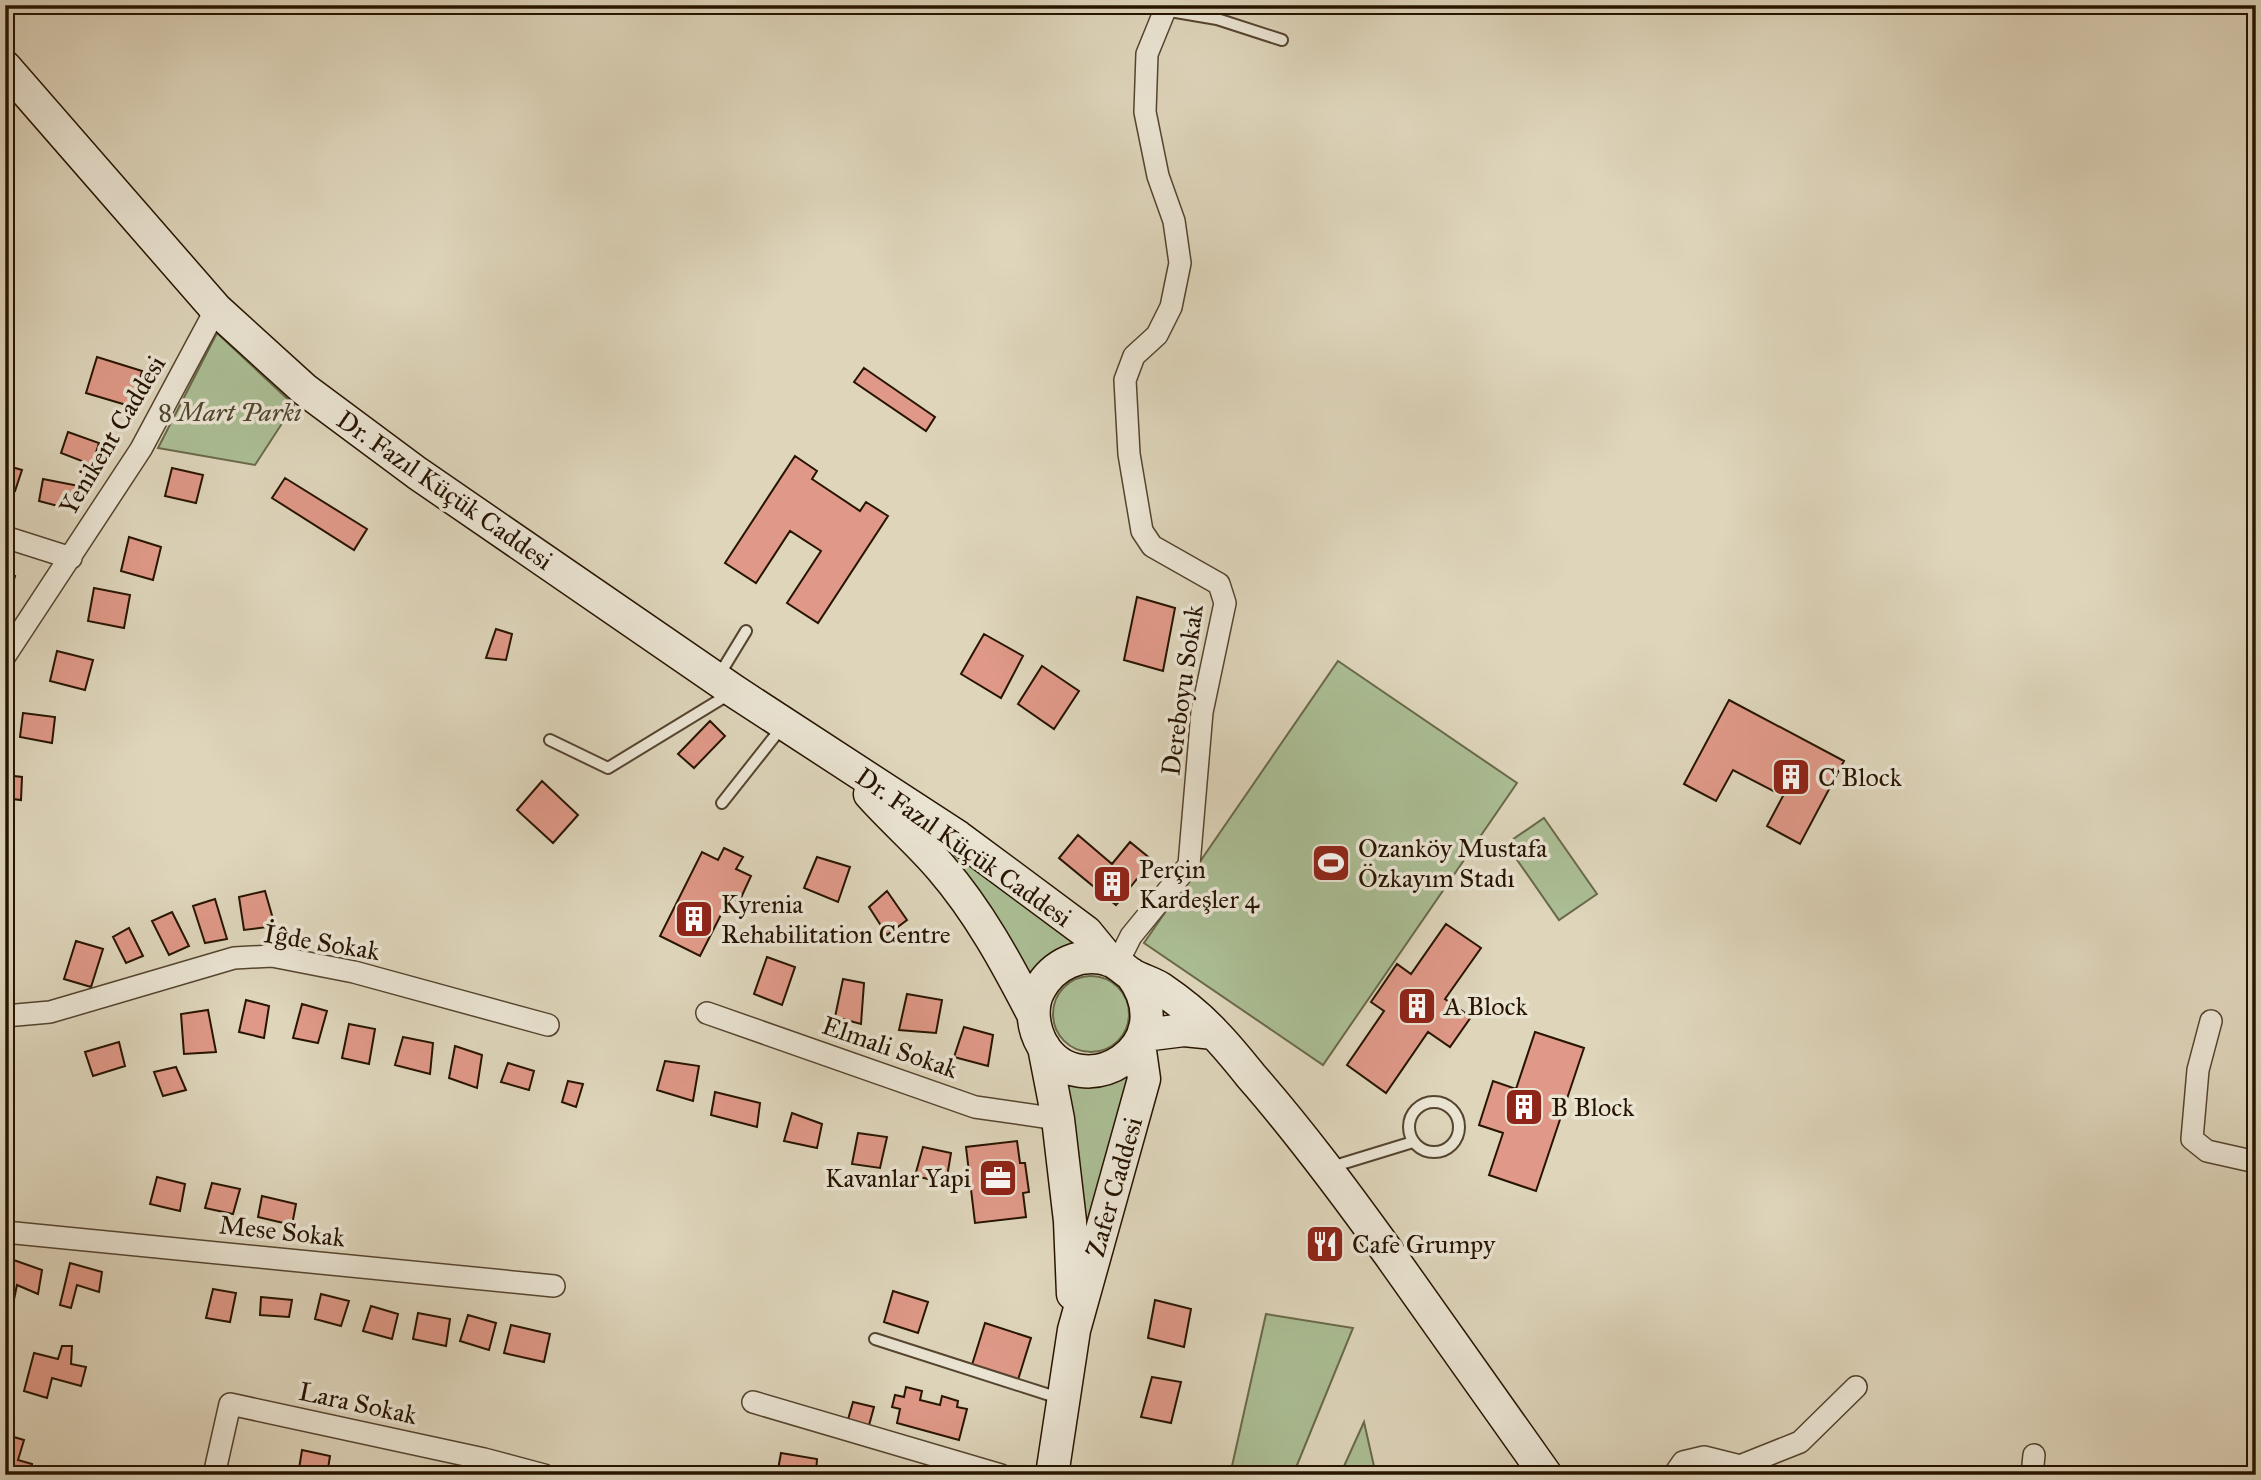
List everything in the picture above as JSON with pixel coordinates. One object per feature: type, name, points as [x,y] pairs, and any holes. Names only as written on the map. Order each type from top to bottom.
[{"type":"street","name":"Dereboyu Sokak","points":[[1119,966],[1131,936],[1189,865],[1202,712],[1225,603],[1219,584],[1152,545],[1142,531],[1129,454],[1125,380],[1134,356],[1157,335],[1171,307],[1180,263],[1174,221],[1158,176],[1145,113],[1147,54],[1166,7]]},
{"type":"street","name":"Dr. Fazıl Küçük Caddesi","points":[[5,67],[216,309],[304,390],[386,451],[725,685],[980,853],[1086,932],[1119,966],[1159,987],[1214,1033],[1282,1111],[1326,1168],[1546,1475]]},
{"type":"street","name":"Yenikent Caddesi","points":[[5,656],[141,449],[216,309]]},
{"type":"street","points":[[5,537],[71,558]]},
{"type":"street","name":"Dr. Fazıl Küçük Caddesi","points":[[846,766],[940,867],[968,904],[1002,954],[1033,1014]]},
{"type":"street","name":"İĝde Sokak","points":[[5,1016],[50,1012],[234,958],[272,956],[354,972],[548,1025]]},
{"type":"street","points":[[1091,957],[1119,966],[1141,988],[1147,1003],[1147,1020],[1141,1040],[1127,1058],[1111,1068],[1092,1071],[1073,1069],[1057,1060],[1044,1047],[1036,1031],[1033,1014],[1036,996],[1044,980],[1057,968],[1073,960],[1091,957]]},
{"type":"street","name":"Elmali Sokak","points":[[707,1013],[975,1107],[1058,1119]]},
{"type":"street","points":[[2211,1021],[2198,1070],[2192,1139],[2207,1151],[2256,1162]]},
{"type":"street","points":[[1141,1040],[1184,1030],[1214,1033]]},
{"type":"street","name":"Zafer Caddesi","points":[[1052,1475],[1074,1330],[1144,1079],[1141,1040]]},
{"type":"street","name":"Zafer Caddesi","points":[[1044,1047],[1058,1119],[1070,1221],[1074,1330]]},
{"type":"street","name":"Mese Sokak","points":[[5,1232],[554,1286]]},
{"type":"street","points":[[1674,1475],[1683,1462],[1704,1457],[1740,1466],[1800,1442],[1856,1387]]},
{"type":"street","points":[[753,1402],[1001,1475]]},
{"type":"street","name":"Lara Sokak","points":[[214,1475],[230,1404],[484,1459],[544,1475]]},
{"type":"lane","points":[[999,5],[1030,5]]},
{"type":"lane","points":[[1166,7],[1217,19],[1282,40]]},
{"type":"lane","points":[[550,740],[608,768],[725,685],[746,631]]},
{"type":"lane","points":[[722,803],[784,724]]},
{"type":"lane","points":[[1437,1102],[1450,1107],[1458,1119],[1459,1134],[1452,1146],[1431,1152],[1424,1151],[1413,1142],[1408,1128],[1412,1114],[1422,1104],[1437,1102]]},
{"type":"lane","points":[[1326,1168],[1413,1142]]},
{"type":"lane","points":[[875,1339],[1064,1400]]},
{"type":"green space","name":"8 Mart Parkı","points":[[217,333],[294,405],[255,465],[158,448]]},
{"type":"green space","name":"Ozanköy Mustafa Özkayım Stadı","points":[[1338,661],[1517,783],[1323,1065],[1144,943]]},
{"type":"green space","points":[[1544,818],[1597,894],[1559,920],[1506,844]]},
{"type":"green space","points":[[947,847],[1075,944],[1030,978],[945,849]]},
{"type":"green space","points":[[1091,976],[1105,979],[1118,987],[1126,1000],[1129,1014],[1126,1028],[1118,1041],[1105,1049],[1091,1052],[1077,1049],[1064,1041],[1056,1028],[1053,1014],[1056,1000],[1064,987],[1077,979]]},
{"type":"green space","points":[[1130,1075],[1086,1234],[1061,1079],[1113,1081]]},
{"type":"green space","points":[[1266,1314],[1353,1328],[1295,1470],[1308,1475],[1230,1475]]},
{"type":"green space","points":[[1364,1422],[1376,1475],[1340,1475]]},
{"type":"building","points":[[97,357],[142,371],[133,407],[86,393]]},
{"type":"building","points":[[864,368],[935,417],[926,431],[854,382]]},
{"type":"building","points":[[68,432],[99,443],[92,465],[61,453]]},
{"type":"building","points":[[795,456],[817,471],[812,479],[860,511],[866,502],[888,516],[818,623],[787,603],[821,551],[790,531],[756,583],[725,563]]},
{"type":"building","points":[[5,465],[22,470],[15,491],[5,488]]},
{"type":"building","points":[[172,468],[203,475],[196,503],[165,496]]},
{"type":"building","points":[[285,478],[367,529],[354,550],[272,498]]},
{"type":"building","points":[[43,479],[79,486],[73,510],[39,501]]},
{"type":"building","points":[[129,537],[161,547],[153,580],[121,571]]},
{"type":"building","points":[[5,573],[15,576],[8,601],[5,600]]},
{"type":"building","points":[[94,588],[130,595],[124,628],[88,621]]},
{"type":"building","points":[[1137,597],[1175,608],[1163,671],[1124,660]]},
{"type":"building","points":[[496,629],[512,634],[506,660],[486,658]]},
{"type":"building","points":[[984,634],[1023,656],[1001,698],[961,674]]},
{"type":"building","points":[[57,651],[93,660],[85,690],[50,681]]},
{"type":"building","points":[[1042,666],[1079,691],[1054,729],[1018,704]]},
{"type":"building","name":"C Block","points":[[1729,700],[1844,761],[1800,844],[1767,826],[1783,796],[1733,770],[1716,801],[1684,784]]},
{"type":"building","points":[[23,713],[55,717],[52,743],[20,737]]},
{"type":"building","points":[[710,721],[725,736],[694,768],[678,754]]},
{"type":"building","points":[[5,775],[22,777],[21,800],[5,798]]},
{"type":"building","points":[[542,781],[578,815],[553,843],[517,810]]},
{"type":"building","name":"Perçin Kardeşler 4","points":[[1078,835],[1112,864],[1130,842],[1152,860],[1116,905],[1059,858]]},
{"type":"building","name":"Kyrenia Rehabilitation Centre","points":[[724,848],[743,857],[736,869],[751,876],[739,902],[730,897],[700,956],[660,936],[702,852],[718,860]]},
{"type":"building","points":[[817,857],[850,867],[838,902],[804,888]]},
{"type":"building","points":[[265,891],[275,926],[244,930],[239,897]]},
{"type":"building","points":[[887,891],[907,920],[887,935],[869,907]]},
{"type":"building","points":[[215,899],[227,939],[205,943],[193,906]]},
{"type":"building","points":[[172,912],[189,946],[169,955],[152,921]]},
{"type":"building","name":"A Block","points":[[1446,924],[1481,948],[1445,999],[1471,1017],[1450,1047],[1428,1032],[1386,1093],[1347,1065],[1384,1011],[1371,1002],[1397,964],[1411,974]]},
{"type":"building","points":[[129,928],[143,956],[126,963],[113,937]]},
{"type":"building","points":[[76,941],[103,949],[91,987],[64,979]]},
{"type":"building","points":[[767,957],[795,967],[782,1005],[754,994]]},
{"type":"building","points":[[843,979],[864,983],[861,1024],[835,1017]]},
{"type":"building","points":[[907,994],[942,1000],[936,1033],[899,1030]]},
{"type":"building","points":[[246,1000],[269,1006],[264,1038],[239,1032]]},
{"type":"building","points":[[302,1004],[327,1011],[318,1043],[293,1038]]},
{"type":"building","points":[[208,1010],[216,1052],[184,1054],[181,1014]]},
{"type":"building","points":[[349,1024],[375,1029],[369,1064],[342,1058]]},
{"type":"building","points":[[964,1027],[993,1035],[988,1066],[954,1057]]},
{"type":"building","name":"B Block","points":[[1535,1032],[1584,1048],[1536,1191],[1489,1175],[1503,1133],[1479,1125],[1493,1081],[1516,1089]]},
{"type":"building","points":[[403,1037],[433,1043],[430,1074],[395,1065]]},
{"type":"building","points":[[119,1042],[125,1066],[93,1076],[85,1052]]},
{"type":"building","points":[[455,1046],[482,1055],[477,1088],[449,1078]]},
{"type":"building","points":[[665,1061],[699,1066],[693,1101],[657,1090]]},
{"type":"building","points":[[508,1063],[534,1071],[529,1090],[501,1082]]},
{"type":"building","points":[[176,1067],[186,1090],[163,1096],[154,1072]]},
{"type":"building","points":[[568,1081],[583,1084],[576,1107],[562,1102]]},
{"type":"building","points":[[715,1092],[760,1103],[757,1127],[711,1115]]},
{"type":"building","points":[[792,1113],[822,1124],[817,1148],[784,1141]]},
{"type":"building","points":[[858,1133],[887,1137],[880,1168],[852,1164]]},
{"type":"building","name":"Kavanlar Yapi","points":[[1017,1141],[1020,1163],[1025,1163],[1029,1192],[1023,1193],[1026,1217],[975,1223],[966,1147]]},
{"type":"building","points":[[923,1147],[951,1153],[946,1183],[915,1176]]},
{"type":"building","points":[[157,1177],[185,1184],[180,1211],[150,1204]]},
{"type":"building","points":[[212,1183],[240,1189],[233,1214],[205,1208]]},
{"type":"building","points":[[262,1196],[296,1204],[292,1225],[258,1217]]},
{"type":"building","points":[[5,1257],[42,1270],[38,1294],[17,1285],[11,1314],[5,1313]]},
{"type":"building","points":[[70,1263],[102,1272],[99,1292],[77,1285],[71,1308],[60,1305]]},
{"type":"building","points":[[213,1289],[236,1293],[230,1322],[206,1318]]},
{"type":"building","points":[[893,1291],[928,1302],[918,1333],[884,1322]]},
{"type":"building","points":[[321,1294],[349,1301],[341,1326],[315,1319]]},
{"type":"building","points":[[261,1297],[292,1300],[289,1317],[260,1315]]},
{"type":"building","points":[[1155,1300],[1191,1309],[1184,1347],[1148,1338]]},
{"type":"building","points":[[371,1306],[398,1314],[392,1339],[363,1331]]},
{"type":"building","points":[[418,1313],[450,1319],[446,1346],[413,1339]]},
{"type":"building","points":[[468,1315],[496,1323],[489,1350],[460,1341]]},
{"type":"building","points":[[985,1323],[1031,1338],[1017,1383],[971,1368]]},
{"type":"building","points":[[511,1325],[550,1334],[544,1362],[504,1353]]},
{"type":"building","points":[[62,1346],[72,1346],[71,1364],[86,1367],[81,1386],[52,1378],[47,1398],[24,1391],[34,1353],[58,1359]]},
{"type":"building","points":[[1152,1377],[1181,1382],[1171,1423],[1141,1417]]},
{"type":"building","points":[[906,1387],[922,1391],[920,1400],[940,1405],[942,1396],[958,1401],[957,1407],[967,1409],[959,1440],[897,1423],[900,1409],[892,1407],[895,1395],[904,1397]]},
{"type":"building","points":[[853,1402],[874,1407],[868,1429],[847,1423]]},
{"type":"building","points":[[7,1435],[24,1440],[18,1460],[32,1464],[30,1475],[5,1475]]},
{"type":"building","points":[[302,1450],[330,1456],[327,1475],[298,1475]]},
{"type":"building","points":[[781,1453],[817,1459],[816,1475],[777,1475]]},
{"type":"building","points":[[1135,1468],[1162,1474],[1133,1475]]},
{"type":"place","name":"C Block","points":[[1791,777]]},
{"type":"place","name":"Ozanköy Mustafa Özkayım Stadı","points":[[1331,863]]},
{"type":"place","name":"Perçin Kardeşler 4","points":[[1112,884]]},
{"type":"place","name":"Kyrenia Rehabilitation Centre","points":[[694,919]]},
{"type":"place","name":"A Block","points":[[1417,1006]]},
{"type":"place","name":"B Block","points":[[1524,1107]]},
{"type":"place","name":"Kavanlar Yapi","points":[[998,1178]]},
{"type":"place","name":"Cafe Grumpy","points":[[1325,1244]]}]
